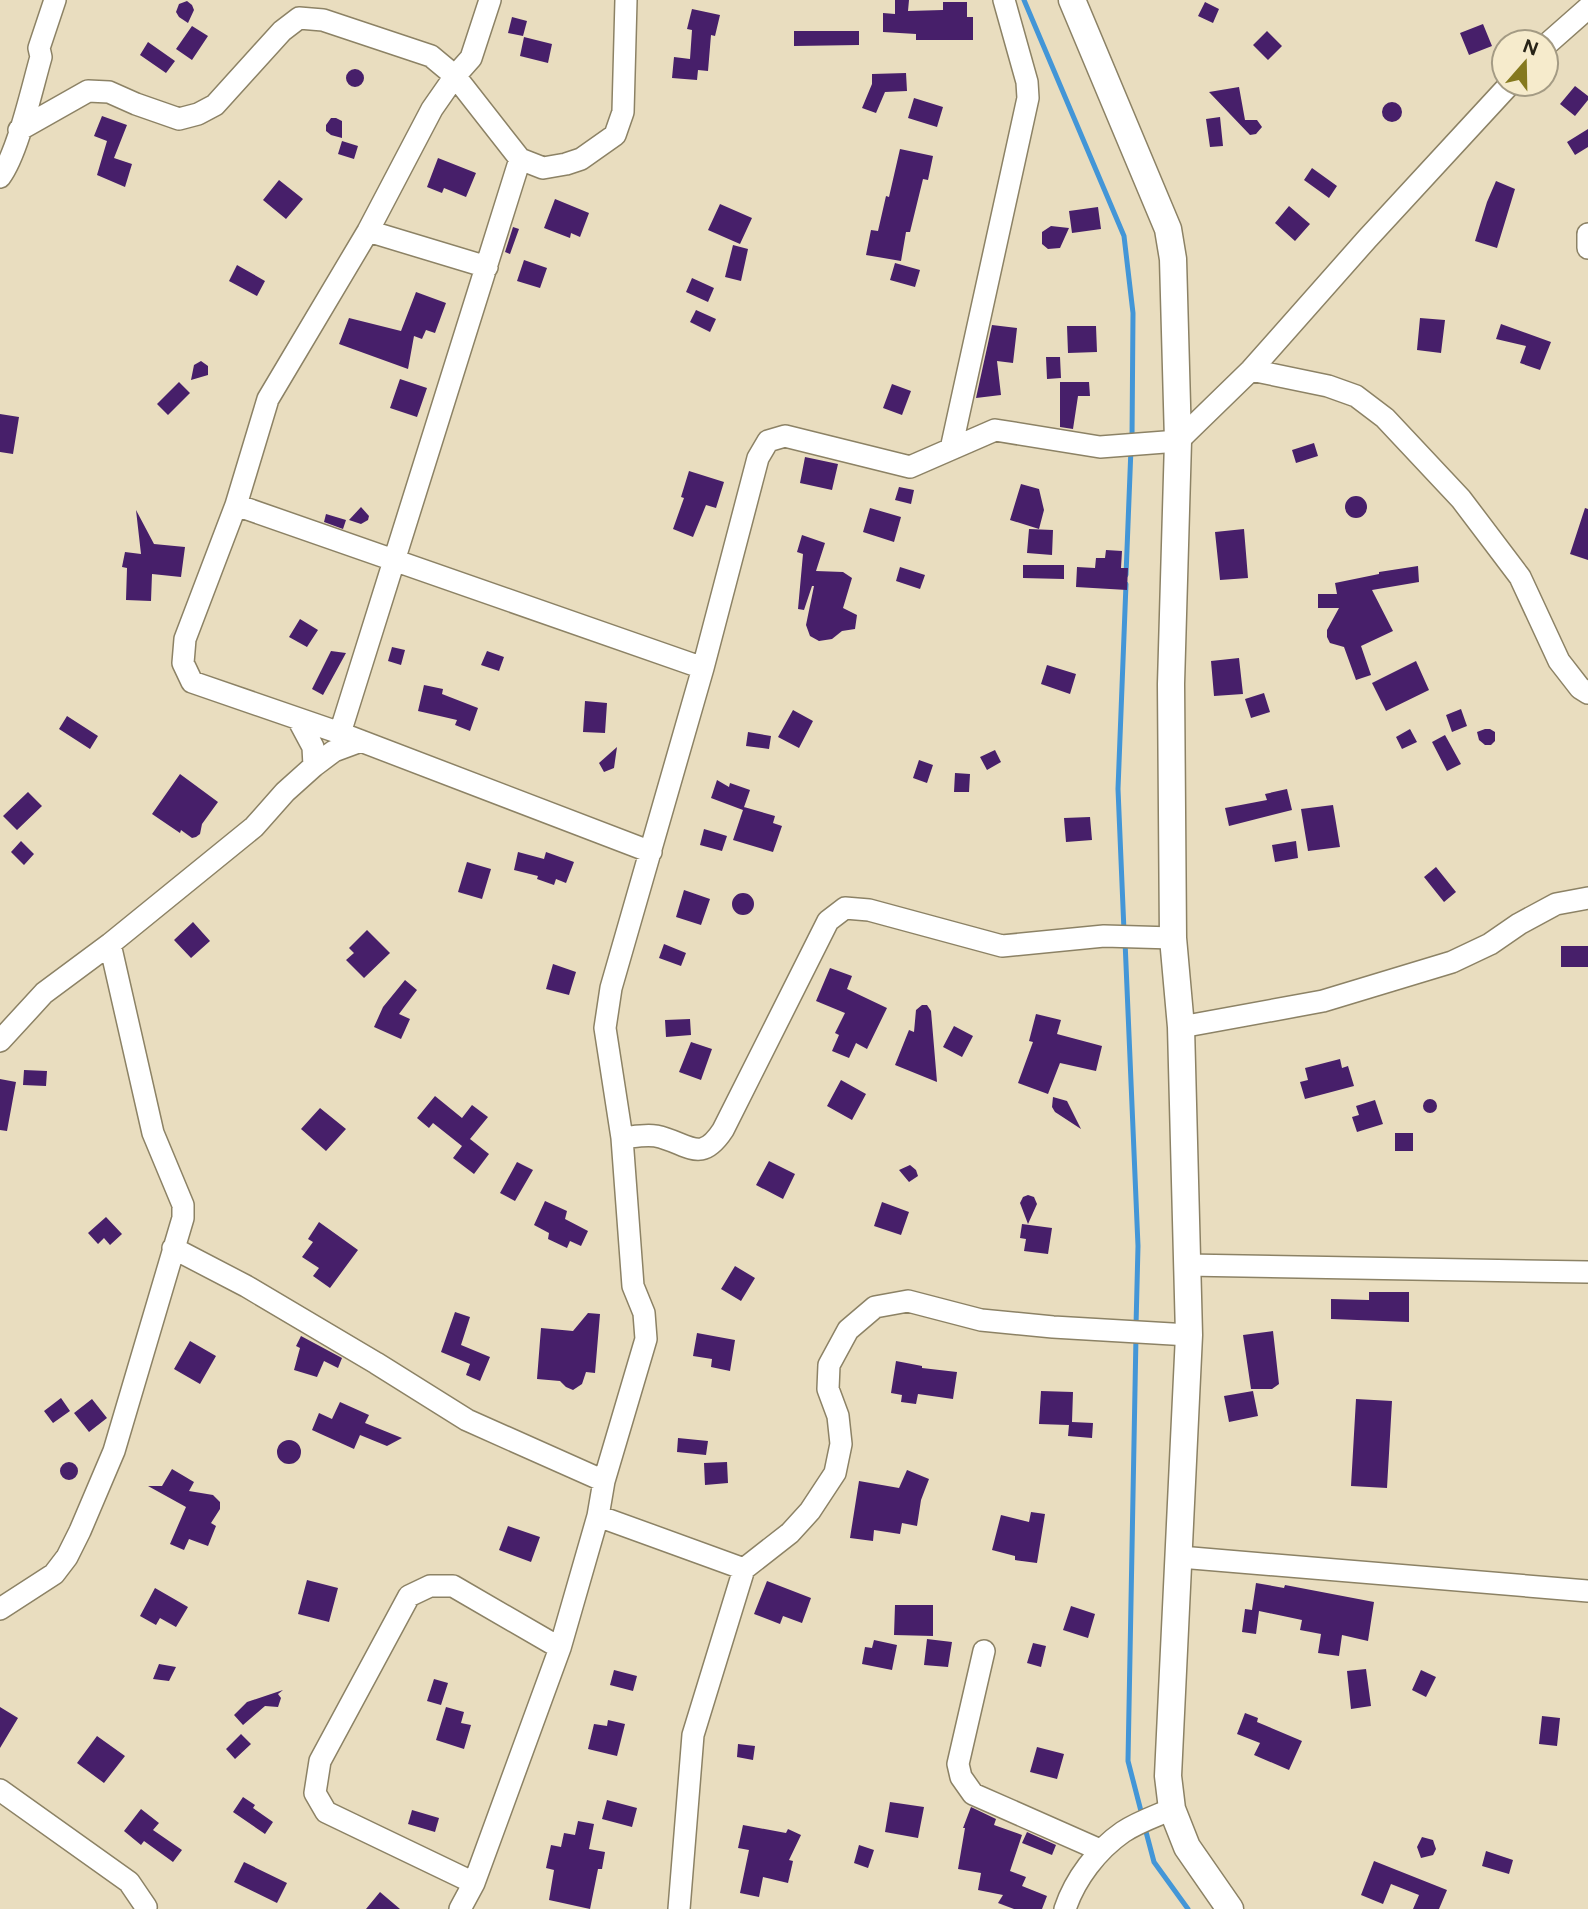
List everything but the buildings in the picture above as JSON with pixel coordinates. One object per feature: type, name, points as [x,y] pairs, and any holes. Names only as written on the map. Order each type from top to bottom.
[{"type":"street","points":[[0,177],[7,168],[19,130],[41,57],[41,40],[55,0]]},
{"type":"street","points":[[490,0],[471,58],[432,109],[368,231],[268,399],[236,505],[185,639],[183,663],[192,682],[340,733],[651,852]]},
{"type":"street","points":[[19,130],[88,92],[109,92],[179,119],[198,114],[215,105],[282,31],[299,18],[323,20],[431,56],[455,76],[520,159],[543,168],[566,164],[581,159],[615,135],[623,111],[626,0]]},
{"type":"street","points":[[951,449],[1028,98],[1027,82],[1004,0]]},
{"type":"street","points":[[1072,0],[1151,188],[1171,244],[1175,297],[1178,442],[1171,684],[1174,938],[1181,1027],[1189,1335],[1168,1776],[1172,1809],[1187,1847],[1230,1909]]},
{"type":"street","points":[[1560,33],[1588,8]]},
{"type":"street","points":[[460,1909],[474,1883],[560,1648],[598,1516],[604,1481],[646,1339],[644,1313],[633,1286],[622,1138],[606,1028],[611,988],[703,668],[758,458],[768,441],[785,436],[910,467],[995,430],[1100,447],[1178,442],[1251,370],[1497,98]]},
{"type":"street","points":[[340,733],[520,159]]},
{"type":"street","points":[[368,231],[487,267]]},
{"type":"street","points":[[1588,234],[1588,248]]},
{"type":"street","points":[[1251,370],[1328,386],[1356,396],[1385,418],[1461,499],[1520,577],[1559,661],[1580,688],[1588,693]]},
{"type":"street","points":[[236,505],[703,668]]},
{"type":"street","points":[[298,719],[313,747],[314,766]]},
{"type":"street","points":[[0,1041],[44,993],[110,944],[254,827],[285,792],[314,766],[334,751],[361,741]]},
{"type":"street","points":[[1181,1027],[1323,1001],[1452,962],[1490,944],[1556,904],[1588,898]]},
{"type":"street","points":[[622,1138],[653,1136],[701,1151],[712,1146],[723,1130],[828,921],[845,908],[869,910],[1002,946],[1104,936],[1174,938]]},
{"type":"street","points":[[0,1609],[54,1574],[67,1557],[80,1531],[114,1451],[183,1218],[183,1205],[153,1133],[110,944]]},
{"type":"street","points":[[173,1248],[246,1286],[467,1420],[604,1481]]},
{"type":"street","points":[[1186,1265],[1588,1272]]},
{"type":"street","points":[[679,1909],[693,1735],[744,1569],[790,1533],[810,1511],[835,1473],[841,1444],[838,1416],[828,1389],[829,1365],[848,1330],[875,1307],[908,1301],[981,1320],[1189,1335]]},
{"type":"street","points":[[598,1516],[744,1569]]},
{"type":"street","points":[[1180,1557],[1588,1591]]},
{"type":"street","points":[[474,1883],[326,1812],[315,1793],[320,1760],[409,1596],[430,1586],[453,1586],[560,1648]]},
{"type":"street","points":[[984,1651],[958,1764],[961,1777],[973,1794],[1100,1850]]},
{"type":"street","points":[[0,1790],[129,1882],[145,1909]]},
{"type":"street","points":[[1065,1909],[1071,1892],[1100,1850],[1124,1831],[1172,1809]]},
{"type":"waterway","points":[[1024,0],[1124,236],[1133,313],[1132,438]]},
{"type":"waterway","points":[[1126,575],[1131,448]]},
{"type":"waterway","points":[[1124,931],[1118,789],[1126,584]]},
{"type":"waterway","points":[[1125,941],[1138,1246],[1136,1326]]},
{"type":"waterway","points":[[1136,1336],[1128,1761],[1142,1815]]},
{"type":"waterway","points":[[1145,1828],[1154,1862],[1188,1909]]}]
